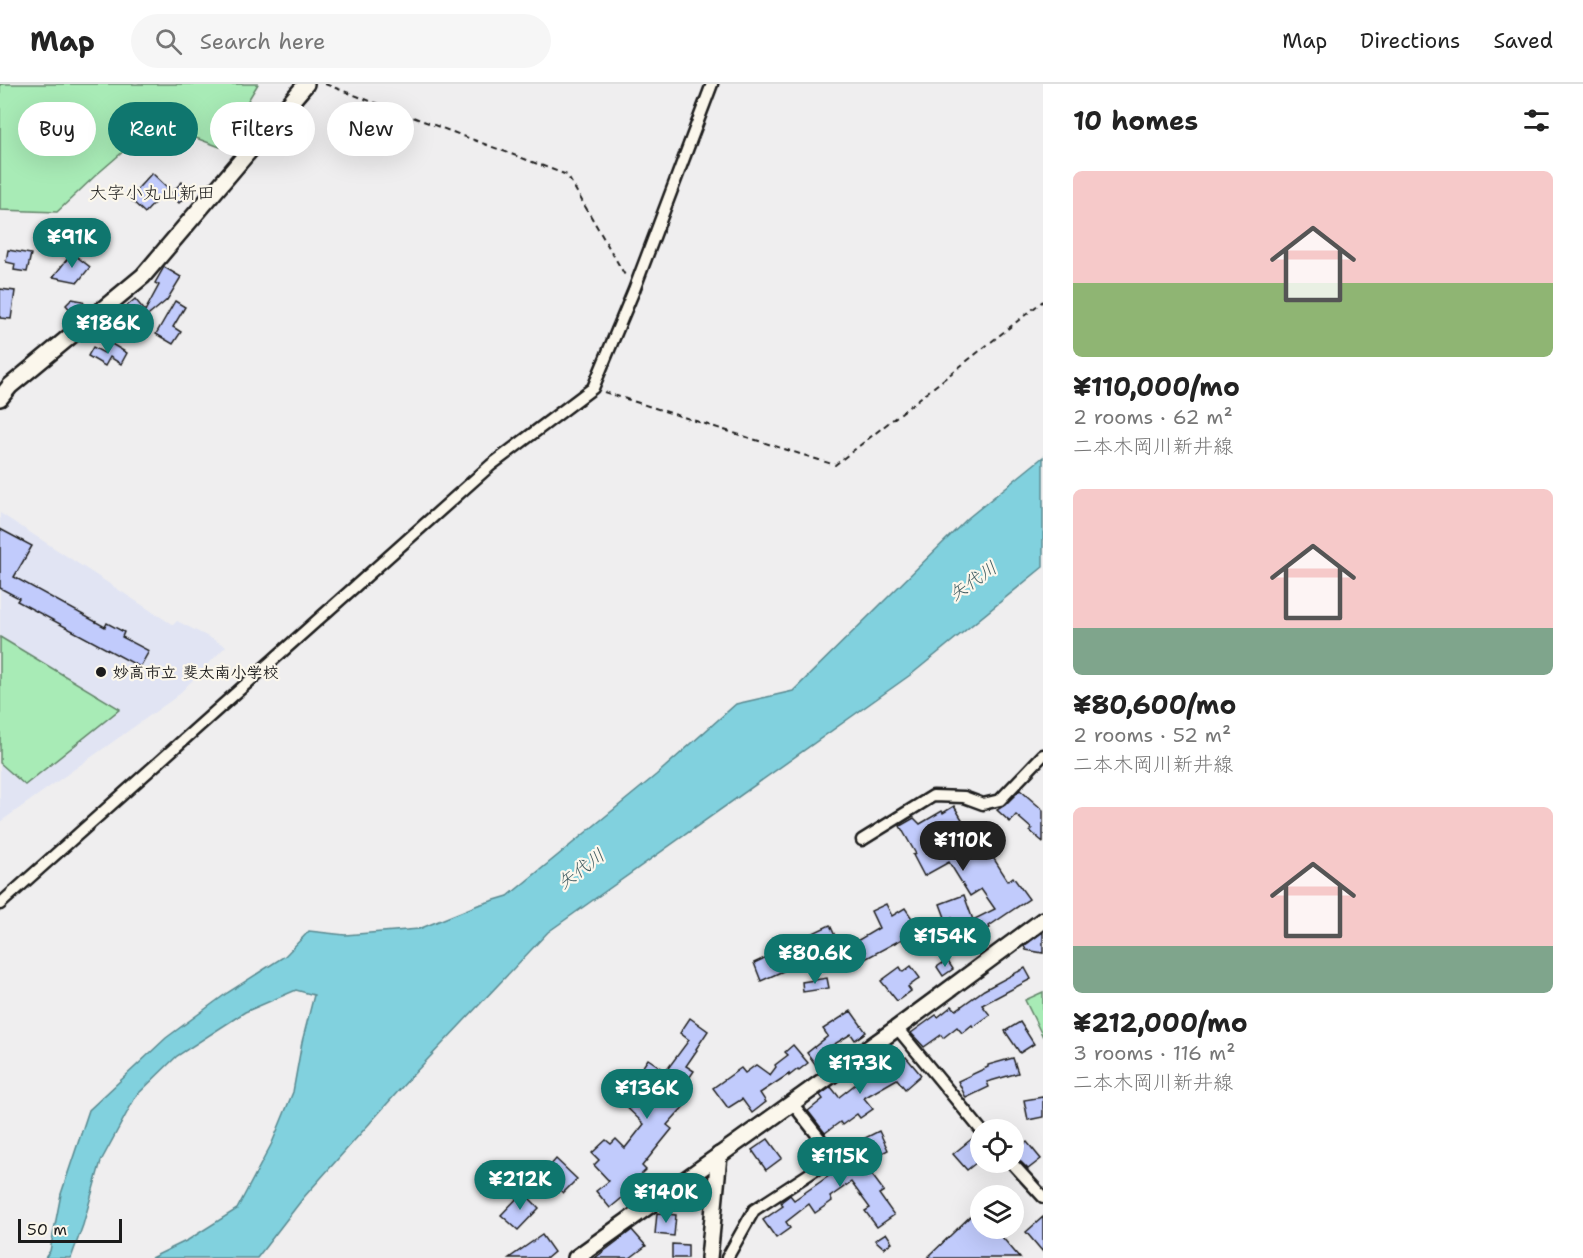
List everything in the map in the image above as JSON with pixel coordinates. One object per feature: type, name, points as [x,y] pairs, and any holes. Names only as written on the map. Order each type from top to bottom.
[{"type":"main road","points":[[0,398],[10,386],[143,276],[306,84]]},
{"type":"main road","points":[[576,1258],[897,1028],[1043,920]]},
{"type":"main road","points":[[709,1258],[719,1155]]},
{"type":"street","points":[[0,904],[491,465],[593,388],[712,84]]},
{"type":"street","points":[[862,840],[933,796],[964,797],[983,804],[1000,800],[1043,755]]},
{"type":"street","points":[[897,1028],[972,1119]]},
{"type":"street","points":[[727,1258],[754,1210],[829,1161],[825,1145],[792,1103]]},
{"type":"street","points":[[1021,1173],[1043,1197]]},
{"type":"path","points":[[325,84],[567,175],[633,290]]},
{"type":"path","points":[[593,388],[835,465],[1043,301]]},
{"type":"shaded area","name":"妙高市立 斐太南小学校","points":[[0,513],[173,625],[177,621],[226,646],[176,697],[0,822]]},
{"type":"green space","points":[[0,84],[258,84],[247,102],[210,102],[210,143],[198,139],[198,102],[108,102],[108,156],[118,156],[57,212],[0,210]]},
{"type":"green space","points":[[0,637],[120,709],[25,785],[0,763]]},
{"type":"green space","points":[[1043,992],[1043,1037],[1025,1000]]},
{"type":"water","name":"矢代川","points":[[1043,457],[1043,567],[913,673],[548,932],[410,1078],[304,1197],[257,1258],[151,1258],[188,1240],[237,1209],[272,1143],[293,1092],[314,995],[296,990],[245,1012],[177,1056],[136,1096],[101,1161],[71,1258],[45,1258],[50,1251],[61,1194],[89,1110],[166,1038],[227,993],[285,956],[309,931],[345,935],[419,929],[478,905],[508,896],[656,775],[736,704],[793,691],[968,518]]},
{"type":"building","points":[[152,173],[168,188],[145,213],[129,198]]},
{"type":"building","points":[[182,182],[191,191],[179,203],[170,194]]},
{"type":"building","points":[[8,250],[31,254],[27,272],[14,270],[15,264],[6,262]]},
{"type":"building","points":[[72,253],[90,267],[78,282],[53,277]]},
{"type":"building","points":[[164,267],[181,277],[167,300],[138,324],[135,318],[117,333],[108,322],[135,299],[145,311],[159,285],[155,283]]},
{"type":"building","points":[[0,289],[15,291],[11,319],[0,318]]},
{"type":"building","points":[[72,299],[82,301],[86,306],[75,315],[66,305]]},
{"type":"building","points":[[175,301],[185,307],[173,327],[181,332],[173,344],[156,334]]},
{"type":"building","points":[[110,343],[127,353],[121,364],[110,357],[105,366],[88,356],[93,347],[104,353]]},
{"type":"building","points":[[0,529],[32,546],[14,577],[105,627],[107,623],[124,632],[122,637],[149,651],[140,667],[17,601],[19,598],[0,588]]},
{"type":"building","points":[[1020,790],[1043,810],[1043,842],[1016,815],[1010,822],[997,810]]},
{"type":"building","points":[[954,806],[963,821],[952,827],[970,859],[987,848],[1008,881],[1013,877],[1029,899],[989,926],[990,928],[964,941],[952,918],[946,920],[940,904],[964,895],[973,920],[995,909],[981,889],[970,896],[949,862],[924,876],[913,855],[916,854],[900,826],[914,818],[920,824]]},
{"type":"building","points":[[886,904],[892,916],[905,908],[920,930],[903,941],[902,939],[865,959],[855,942],[879,928],[871,911]]},
{"type":"building","points":[[830,925],[841,949],[823,958],[821,954],[761,981],[754,963]]},
{"type":"building","points":[[1043,932],[1043,953],[1026,950],[1024,946]]},
{"type":"building","points":[[947,960],[953,969],[943,976],[937,967]]},
{"type":"building","points":[[911,966],[920,978],[908,987],[911,991],[897,1001],[881,981],[900,967],[903,972]]},
{"type":"building","points":[[1025,968],[1031,979],[982,1005],[990,1015],[973,1027],[972,1025],[962,1033],[957,1027],[943,1038],[941,1035],[924,1047],[911,1033],[936,1015],[938,1017],[952,1006],[956,1010],[984,990]]},
{"type":"building","points":[[827,978],[829,988],[803,992],[802,982]]},
{"type":"building","points":[[851,1011],[866,1032],[855,1040],[851,1034],[828,1048],[834,1055],[818,1068],[807,1053],[828,1036],[823,1029]]},
{"type":"building","points":[[690,1018],[708,1031],[686,1066],[694,1071],[677,1096],[686,1104],[667,1125],[672,1129],[642,1166],[646,1170],[626,1189],[629,1192],[610,1208],[596,1191],[609,1181],[594,1165],[599,1160],[592,1153],[606,1140],[611,1144],[616,1139],[625,1148],[644,1124],[615,1096],[624,1087],[650,1111],[666,1093],[638,1074],[648,1059],[666,1071],[689,1040],[680,1033]]},
{"type":"building","points":[[1020,1022],[1034,1044],[1020,1053],[1005,1031]]},
{"type":"building","points":[[793,1045],[808,1063],[760,1093],[766,1102],[752,1113],[742,1099],[728,1108],[713,1088],[741,1068],[745,1073],[756,1065],[770,1075],[775,1065],[788,1055],[785,1052]]},
{"type":"building","points":[[906,1057],[921,1075],[905,1089],[897,1079],[864,1098],[873,1109],[860,1118],[857,1114],[842,1125],[840,1122],[825,1133],[808,1111],[823,1099],[820,1095],[831,1087],[839,1097],[862,1079],[859,1073],[877,1063],[884,1075]]},
{"type":"building","points":[[1013,1058],[1018,1073],[987,1082],[989,1087],[966,1098],[958,1081],[988,1065]]},
{"type":"building","points":[[1043,1097],[1043,1117],[1028,1120],[1024,1100]]},
{"type":"building","points":[[879,1131],[888,1150],[863,1163],[884,1191],[879,1194],[894,1215],[877,1227],[865,1211],[870,1208],[851,1182],[830,1197],[832,1201],[815,1213],[809,1204],[786,1222],[790,1228],[776,1238],[763,1220],[783,1206],[781,1202],[790,1195],[794,1200],[833,1173],[830,1169],[862,1147],[859,1141]]},
{"type":"building","points":[[768,1139],[782,1158],[766,1170],[752,1150]]},
{"type":"building","points":[[970,1140],[970,1168],[967,1170],[953,1154]]},
{"type":"building","points":[[1027,1142],[1041,1159],[1028,1169],[1024,1165],[1024,1144]]},
{"type":"building","points":[[556,1159],[577,1179],[563,1193],[543,1174]]},
{"type":"building","points":[[523,1192],[539,1208],[518,1230],[501,1215]]},
{"type":"building","points":[[657,1213],[676,1215],[674,1236],[655,1234]]},
{"type":"building","points":[[970,1217],[970,1239],[1004,1239],[1020,1258],[927,1258]]},
{"type":"building","points":[[1043,1217],[1043,1252],[1026,1232]]},
{"type":"building","points":[[632,1230],[646,1246],[630,1258],[595,1258]]},
{"type":"building","points":[[886,1233],[892,1242],[884,1248],[875,1240]]},
{"type":"building","points":[[542,1235],[554,1252],[547,1258],[509,1258]]},
{"type":"building","points":[[672,1244],[688,1245],[688,1258],[672,1258]]},
{"type":"place","name":"妙高市立 斐太南小学校","points":[[101,672]]},
{"type":"district","name":"大字小丸山新田","points":[[152,193]]}]
